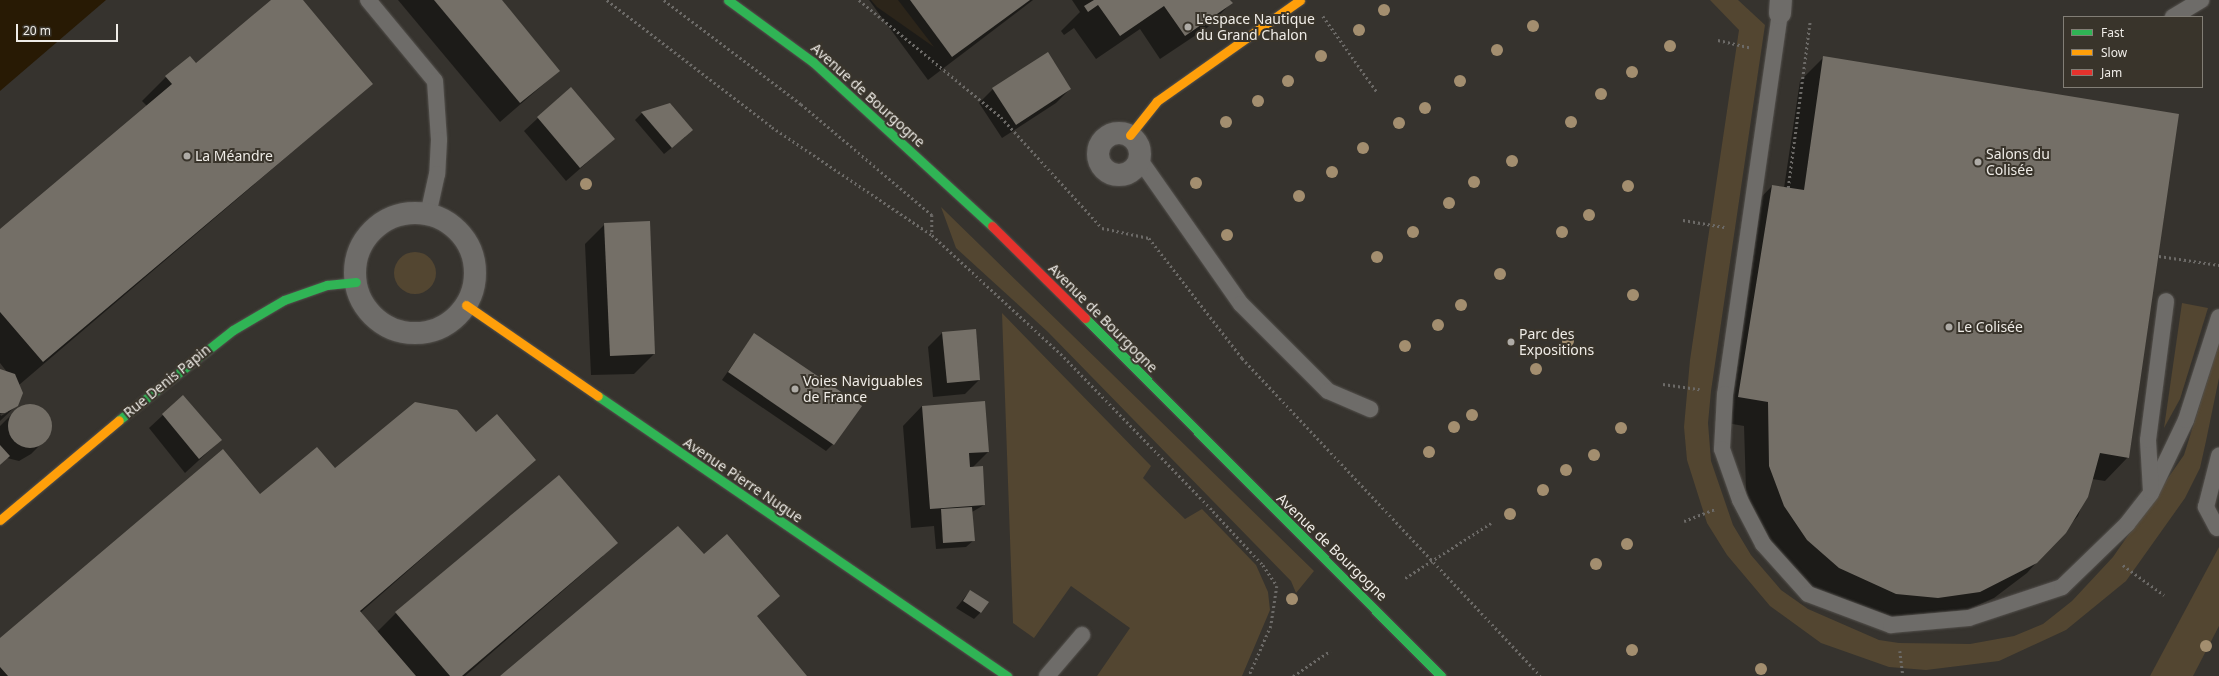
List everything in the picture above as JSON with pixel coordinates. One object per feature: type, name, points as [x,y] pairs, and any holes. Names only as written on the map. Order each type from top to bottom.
[{"type":"street","name":"Avenue de Bourgogne","points":[[728,0],[813,62],[998,231],[1441,676]]},
{"type":"street","points":[[1130,135],[1157,101],[1300,0]]},
{"type":"street","points":[[1116,132],[1130,135],[1139,146],[1140,160],[1131,171],[1118,176],[1105,170],[1097,158],[1103,138],[1116,132]]},
{"type":"street","points":[[402,214],[428,215],[451,225],[468,244],[475,281],[466,305],[436,329],[410,333],[374,316],[366,307],[356,282],[358,257],[370,234],[402,214]]},
{"type":"street","name":"Rue Denis Papin","points":[[0,520],[173,374],[233,330],[284,300],[327,285],[356,282]]},
{"type":"street","name":"Avenue Pierre Nugue","points":[[466,305],[1007,676]]},
{"type":"lane","points":[[368,0],[435,81],[439,140],[437,174],[428,215]]},
{"type":"lane","points":[[2175,16],[2201,0]]},
{"type":"lane","points":[[1781,6],[1721,425],[1722,449],[1732,478],[1763,544],[1808,594],[1891,625],[1969,618],[2062,587],[2127,524],[2151,492],[2186,420],[2219,317]]},
{"type":"lane","points":[[1140,160],[1241,304],[1328,391],[1370,409]]},
{"type":"lane","points":[[2151,492],[2148,440],[2166,301]]},
{"type":"lane","points":[[2217,528],[2206,507],[2219,456]]},
{"type":"lane","points":[[1047,676],[1082,634]]},
{"type":"path","points":[[606,0],[772,127],[932,235],[1064,357],[1263,565],[1277,586],[1276,603],[1271,626],[1249,676]]},
{"type":"path","points":[[664,0],[801,104],[932,215],[932,235]]},
{"type":"path","points":[[859,0],[1001,117],[1102,228],[1149,238],[1242,358],[1434,560],[1541,676]]},
{"type":"path","points":[[1788,188],[1810,17]]},
{"type":"path","points":[[1337,36],[1378,92]]},
{"type":"path","points":[[1718,40],[1737,44]]},
{"type":"path","points":[[1683,220],[1710,226]]},
{"type":"path","points":[[2158,256],[2219,265]]},
{"type":"path","points":[[1663,384],[1687,388]]},
{"type":"path","points":[[1684,521],[1703,514]]},
{"type":"path","points":[[1405,578],[1491,523]]},
{"type":"path","points":[[2133,573],[2164,595]]},
{"type":"path","points":[[1899,643],[1903,676]]},
{"type":"path","points":[[1293,676],[1330,651]]},
{"type":"shaded area","points":[[0,0],[106,0],[0,91]]},
{"type":"shaded area","points":[[871,0],[898,0],[934,47],[877,7]]},
{"type":"shaded area","points":[[1710,0],[1738,0],[1765,25],[1711,391],[1708,423],[1711,461],[1733,525],[1751,555],[1781,590],[1808,609],[1879,640],[1899,643],[1970,644],[2014,636],[2043,624],[2072,601],[2113,557],[2184,455],[2219,343],[2219,378],[2206,441],[2200,468],[2185,498],[2126,581],[2066,630],[1999,661],[1926,670],[1889,667],[1821,643],[1770,606],[1727,555],[1707,523],[1687,460],[1684,427],[1690,360],[1739,30]]},
{"type":"shaded area","points":[[941,207],[1314,571],[1296,593],[1291,581],[1048,332],[956,248]]},
{"type":"shaded area","points":[[411,252],[419,252],[427,255],[433,261],[436,273],[433,285],[427,291],[419,294],[411,294],[403,291],[397,285],[394,277],[394,269],[397,261],[403,255]]},
{"type":"shaded area","points":[[2182,303],[2208,308],[2180,399],[2164,428]]},
{"type":"shaded area","points":[[1002,313],[1151,466],[1143,478],[1185,519],[1202,509],[1256,565],[1268,592],[1270,610],[1242,676],[1097,676],[1130,628],[1071,586],[1034,638],[1013,623]]},
{"type":"shaded area","points":[[2219,547],[2219,626],[2193,676],[2150,676]]},
{"type":"building","name":"La Méandre","points":[[271,0],[303,0],[373,84],[43,362],[0,312],[0,229],[172,84],[165,76],[190,56],[196,63]]},
{"type":"building","points":[[434,0],[502,0],[560,71],[520,103]]},
{"type":"building","points":[[910,0],[1030,0],[952,57]]},
{"type":"building","name":"L'espace Nautique du Grand Chalon","points":[[1094,0],[1230,0],[1233,3],[1185,36],[1164,6],[1120,36],[1098,5],[1088,12],[1084,6]]},
{"type":"building","points":[[1048,52],[1071,89],[1016,125],[992,88]]},
{"type":"building","name":"Le Colisée","points":[[1823,56],[2179,114],[2129,458],[2100,453],[2088,497],[2066,533],[2037,563],[1980,592],[1938,598],[1896,594],[1839,568],[1807,540],[1784,506],[1769,466],[1768,402],[1738,397],[1772,185],[1804,190]]},
{"type":"building","points":[[571,87],[615,139],[580,168],[537,117]]},
{"type":"building","points":[[670,103],[693,130],[672,148],[641,112]]},
{"type":"building","points":[[650,221],[655,354],[610,356],[604,223]]},
{"type":"building","points":[[976,329],[980,380],[947,383],[942,332]]},
{"type":"building","name":"Voies Naviguables de France","points":[[754,333],[862,406],[834,445],[728,372]]},
{"type":"building","points":[[0,369],[15,374],[23,393],[18,406],[5,413],[0,413]]},
{"type":"building","points":[[183,395],[222,440],[199,459],[162,414]]},
{"type":"building","points":[[985,401],[989,452],[969,453],[970,467],[983,466],[985,505],[930,509],[922,406]]},
{"type":"building","points":[[415,402],[457,410],[476,432],[497,414],[536,460],[360,611],[416,676],[8,676],[0,667],[0,638],[223,449],[260,494],[317,447],[335,468]]},
{"type":"building","points":[[30,404],[42,408],[48,414],[52,426],[48,438],[42,444],[30,448],[18,444],[12,438],[8,426],[12,414],[18,408]]},
{"type":"building","points":[[0,445],[10,456],[0,465]]},
{"type":"building","points":[[559,475],[618,543],[462,676],[450,676],[395,612]]},
{"type":"building","points":[[972,507],[975,541],[943,543],[941,509]]},
{"type":"building","points":[[678,526],[704,554],[727,534],[780,596],[757,616],[807,676],[500,676]]},
{"type":"building","points":[[970,590],[989,602],[981,613],[963,601]]},
{"type":"traffic: fast","points":[[728,0],[813,62],[992,226]]},
{"type":"traffic: fast","points":[[119,420],[233,330],[284,300],[327,285],[356,282]]},
{"type":"traffic: fast","points":[[1085,318],[1441,676]]},
{"type":"traffic: fast","points":[[598,396],[1007,676]]},
{"type":"traffic: slow","points":[[1130,135],[1157,101],[1300,0]]},
{"type":"traffic: slow","points":[[466,305],[598,396]]},
{"type":"traffic: slow","points":[[0,520],[119,420]]},
{"type":"traffic: jam","points":[[992,226],[1085,318]]},
{"type":"place","name":"L'espace Nautique du Grand Chalon","points":[[1188,27]]},
{"type":"place","name":"La Méandre","points":[[187,156]]},
{"type":"place","name":"Salons du Colisée","points":[[1978,162]]},
{"type":"place","name":"Le Colisée","points":[[1949,327]]},
{"type":"place","name":"Parc des Expositions","points":[[1511,342]]},
{"type":"place","name":"Voies Naviguables de France","points":[[795,389]]}]
